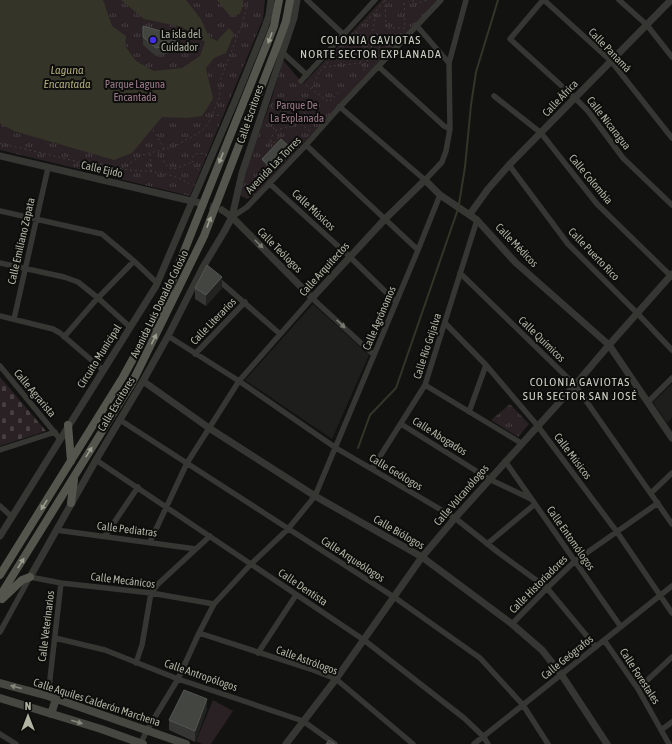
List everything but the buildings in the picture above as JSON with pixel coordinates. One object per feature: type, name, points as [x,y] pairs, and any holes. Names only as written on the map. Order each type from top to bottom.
[{"type":"main road","name":"Avenida Luis Donaldo Colosio","points":[[0,575],[123,378],[163,304],[274,26],[279,0]]},
{"type":"main road","name":"Avenida Luis Donaldo Colosio","points":[[0,596],[132,383],[204,236],[277,46],[286,21],[290,0]]},
{"type":"main road","points":[[68,425],[71,461]]},
{"type":"main road","points":[[71,503],[74,476]]},
{"type":"main road","points":[[0,601],[22,580],[30,577]]},
{"type":"main road","name":"Calle Aquiles Calderón Marchena","points":[[0,683],[48,696],[186,744]]},
{"type":"main road","points":[[0,698],[142,744]]},
{"type":"main road","points":[[52,714],[56,699]]},
{"type":"street","points":[[196,202],[196,192],[265,27],[271,0]]},
{"type":"street","name":"Calle Escritores","points":[[0,632],[71,503],[143,381],[203,267],[232,217],[242,173],[294,18],[297,0]]},
{"type":"street","points":[[307,0],[343,34]]},
{"type":"street","points":[[303,83],[307,75],[375,0]]},
{"type":"street","name":"Avenida Las Torres","points":[[232,217],[246,207],[306,145],[416,25],[441,0]]},
{"type":"street","name":"Calle Arquitectos","points":[[150,542],[187,463],[239,381],[312,298],[385,219],[442,162],[446,151],[450,129],[449,63],[466,0]]},
{"type":"street","name":"Calle Nicaragua","points":[[544,0],[510,39],[588,111],[623,158],[672,205]]},
{"type":"street","name":"Calle Panamá","points":[[544,0],[611,61],[672,138]]},
{"type":"street","points":[[619,0],[647,25],[672,57]]},
{"type":"street","name":"Calle África","points":[[470,214],[488,189],[509,165],[671,0]]},
{"type":"street","points":[[416,25],[449,63]]},
{"type":"street","points":[[282,52],[307,75]]},
{"type":"street","points":[[379,66],[444,126],[450,129]]},
{"type":"street","name":"Calle Colombia","points":[[494,96],[541,133],[597,204],[672,275]]},
{"type":"street","name":"Calle Médicos","points":[[340,107],[425,180],[440,195],[477,220],[515,262],[609,345],[672,438]]},
{"type":"street","points":[[306,145],[418,250]]},
{"type":"street","name":"Calle Ejido","points":[[0,156],[196,202]]},
{"type":"street","name":"Calle Puerto Rico","points":[[509,165],[568,244],[672,350]]},
{"type":"street","name":"Calle Emiliano Zapata","points":[[14,319],[48,168]]},
{"type":"street","name":"Calle Músicos","points":[[269,183],[350,257],[396,302]]},
{"type":"street","name":"Calle Agrónomos","points":[[288,529],[315,496],[440,195]]},
{"type":"street","points":[[235,201],[246,207]]},
{"type":"street","name":"Circuito Municipal","points":[[0,536],[11,516],[157,284],[196,202]]},
{"type":"street","name":"Calle Teólogos","points":[[222,210],[232,217],[312,298],[374,355]]},
{"type":"street","points":[[0,211],[102,234],[134,261],[157,284]]},
{"type":"street","name":"Calle Río Grijalva","points":[[372,469],[425,385],[477,220]]},
{"type":"street","points":[[64,337],[98,298],[134,261]]},
{"type":"street","points":[[0,263],[73,280],[81,284],[98,298],[130,327]]},
{"type":"street","points":[[203,267],[280,334]]},
{"type":"street","name":"Calle Químicos","points":[[460,273],[575,385],[672,524]]},
{"type":"street","name":"Calle Vulcanólogos","points":[[286,744],[336,679],[422,558],[489,479],[575,385],[672,275]]},
{"type":"street","name":"Calle Literarios","points":[[195,354],[245,302]]},
{"type":"street","points":[[0,316],[49,327],[57,331],[103,370]]},
{"type":"street","name":"Calle Músicos","points":[[445,323],[486,365],[537,425],[617,532],[672,613]]},
{"type":"street","name":"Calle Geólogos","points":[[168,336],[239,381],[336,448],[455,518],[487,544],[547,588],[596,647]]},
{"type":"street","points":[[469,412],[486,365]]},
{"type":"street","name":"Calle Agrarista","points":[[0,366],[60,439]]},
{"type":"street","points":[[648,402],[672,378]]},
{"type":"street","name":"Calle Biólogos","points":[[143,381],[209,428],[315,496],[422,558],[512,624],[542,650],[561,674],[607,744]]},
{"type":"street","points":[[425,385],[521,443]]},
{"type":"street","name":"Calle Arqueólogos","points":[[120,420],[394,597],[480,658],[523,705],[548,744]]},
{"type":"street","name":"Calle Abogados","points":[[401,424],[489,479],[533,501]]},
{"type":"street","points":[[0,450],[55,432]]},
{"type":"street","name":"Calle Dentista","points":[[96,460],[364,640],[464,718],[483,736],[488,744]]},
{"type":"street","name":"Calle Entomólogos","points":[[505,461],[621,627]]},
{"type":"street","points":[[651,493],[672,473]]},
{"type":"street","points":[[105,536],[138,487]]},
{"type":"street","points":[[487,544],[533,501]]},
{"type":"street","name":"Calle Historiadores","points":[[512,624],[575,561],[658,504]]},
{"type":"street","points":[[0,506],[11,516]]},
{"type":"street","points":[[142,744],[147,730],[178,679],[198,633],[214,604],[251,564],[288,529]]},
{"type":"street","name":"Calle Pediatras","points":[[56,530],[196,549]]},
{"type":"street","points":[[136,663],[142,645],[151,593],[157,585],[210,536]]},
{"type":"street","name":"Calle Mecánicos","points":[[30,577],[61,583],[151,593],[214,604]]},
{"type":"street","name":"Calle Veterinarios","points":[[48,696],[61,583]]},
{"type":"street","name":"Calle Geógrafos","points":[[474,744],[672,586]]},
{"type":"street","points":[[258,653],[296,595]]},
{"type":"street","name":"Calle Astrólogos","points":[[198,633],[313,670],[336,679],[413,744]]},
{"type":"street","name":"Calle Antropólogos","points":[[55,638],[105,650],[178,679],[303,721],[335,744]]},
{"type":"street","name":"Calle Forestales","points":[[604,640],[638,689],[669,744]]},
{"type":"street","points":[[638,689],[672,657]]},
{"type":"street","points":[[661,730],[672,722]]},
{"type":"street","points":[[0,734],[16,744]]},
{"type":"path","points":[[118,169],[126,166],[142,155],[165,150],[182,143],[202,131],[219,99],[221,78],[243,22],[248,0]]},
{"type":"path","points":[[385,0],[386,28],[405,28],[404,0]]},
{"type":"path","points":[[352,36],[385,0]]},
{"type":"path","points":[[413,0],[414,4],[428,0]]},
{"type":"path","points":[[370,40],[376,11]]},
{"type":"path","points":[[356,32],[366,40],[370,40]]},
{"type":"path","points":[[372,36],[376,37],[377,40],[375,43]]},
{"type":"path","points":[[361,63],[361,59],[364,56],[366,40]]},
{"type":"path","points":[[364,74],[364,64],[367,63],[371,52],[372,43],[370,40]]},
{"type":"path","points":[[372,43],[375,43],[381,49]]},
{"type":"path","points":[[364,56],[368,57]]},
{"type":"path","points":[[323,67],[361,63],[364,64]]},
{"type":"path","points":[[312,88],[320,70]]},
{"type":"path","points":[[303,83],[312,88],[329,102],[341,90]]},
{"type":"path","points":[[268,146],[274,131],[271,102],[300,123],[314,136]]},
{"type":"path","points":[[211,116],[229,115]]},
{"type":"path","points":[[273,121],[291,116]]},
{"type":"path","points":[[274,131],[300,123]]},
{"type":"path","points":[[153,130],[165,150]]},
{"type":"path","points":[[270,141],[273,144],[280,137]]},
{"type":"path","points":[[0,143],[104,168],[151,172],[178,177],[189,184],[196,192]]},
{"type":"path","points":[[158,152],[163,162],[171,169],[192,162]]},
{"type":"path","points":[[150,153],[151,172]]},
{"type":"path","points":[[192,162],[195,154],[212,154]]},
{"type":"path","points":[[192,162],[197,169],[204,174]]},
{"type":"shaded area","points":[[313,304],[369,355],[332,439],[245,380]]},
{"type":"shaded area","points":[[672,384],[672,417],[667,423],[653,402]]},
{"type":"green space","name":"Laguna Encantada","points":[[0,0],[265,0],[263,19],[190,196],[0,150]]},
{"type":"green space","name":"Parque De La Explanada","points":[[382,0],[438,0],[255,195],[247,199],[241,196],[240,194],[246,167],[271,101],[283,60],[303,84]]},
{"type":"green space","points":[[0,377],[46,431],[0,446]]},
{"type":"green space","points":[[510,404],[529,424],[518,437],[491,420]]},
{"type":"green space","points":[[213,700],[233,711],[211,744],[202,744],[196,741]]},
{"type":"water","name":"Laguna Encantada","points":[[0,0],[103,0],[112,26],[126,36],[125,46],[136,61],[154,71],[182,68],[200,56],[205,42],[182,27],[144,19],[121,0],[186,0],[201,19],[209,37],[217,41],[229,28],[234,34],[226,53],[214,58],[206,68],[213,99],[202,116],[187,118],[162,117],[132,153],[114,160],[14,131],[0,123]]},
{"type":"water","points":[[217,0],[243,0],[240,14],[230,16]]},
{"type":"waterway","points":[[459,204],[465,167],[476,72],[498,0]]},
{"type":"waterway","points":[[358,448],[370,415],[396,388],[458,209]]},
{"type":"tunnel","points":[[200,203],[222,210]]},
{"type":"place","name":"La isla del Cuidador","points":[[153,40]]},
{"type":"district","name":"COLONIA GAVIOTAS NORTE SECTOR EXPLANADA","points":[[371,47]]},
{"type":"district","name":"COLONIA GAVIOTAS SUR SECTOR SAN JOSÉ","points":[[580,389]]},
{"type":"park label","name":"Parque Laguna Encantada","points":[[135,90]]}]
